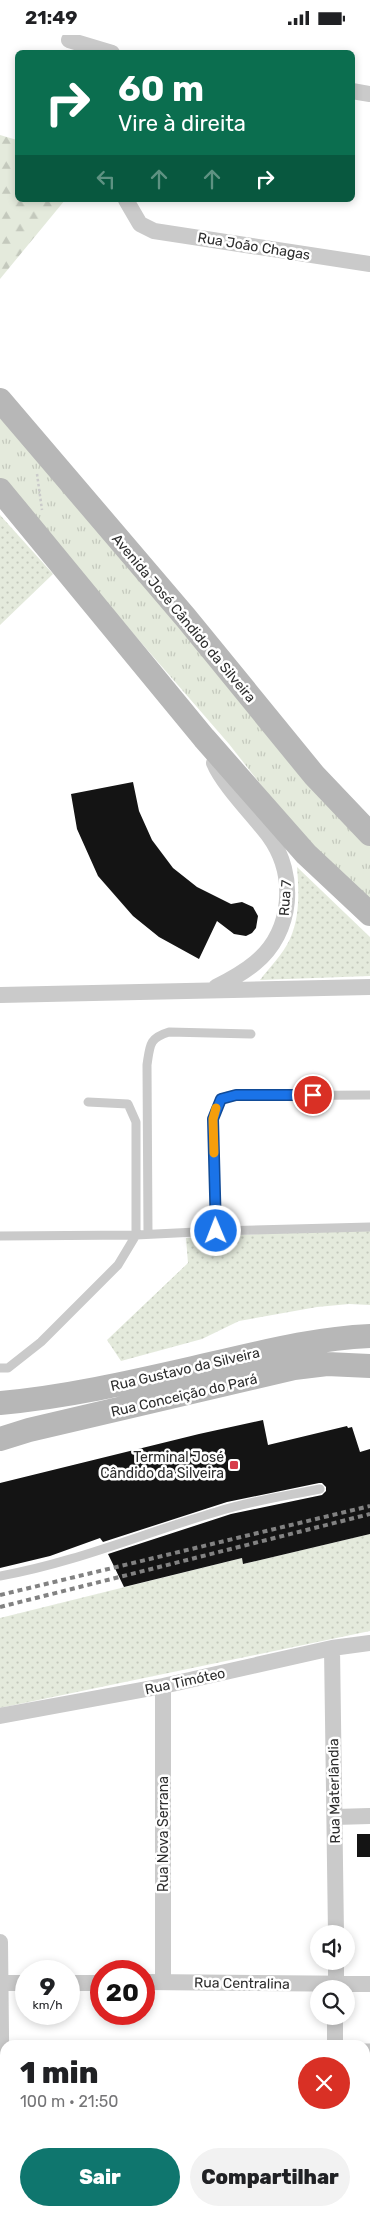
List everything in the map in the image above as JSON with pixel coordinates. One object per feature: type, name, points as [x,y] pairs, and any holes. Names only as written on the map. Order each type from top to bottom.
[{"type":"main road","name":"Avenida José Cândido da Silveira","points":[[0,399],[186,618],[314,775],[365,827]]},
{"type":"main road","points":[[0,489],[204,738],[306,854],[370,914]]},
{"type":"main road","name":"Rua Gustavo da Silveira","points":[[0,1403],[66,1395],[279,1348],[340,1337],[370,1336]]},
{"type":"main road","name":"Rua Conceição do Pará","points":[[0,1439],[29,1430],[294,1368],[327,1364],[370,1366]]},
{"type":"street","points":[[69,42],[100,50]]},
{"type":"street","points":[[355,92],[370,94]]},
{"type":"street","name":"Rua João Chagas","points":[[127,202],[140,224],[154,231],[368,266]]},
{"type":"street","name":"Rua 7","points":[[204,738],[216,767],[270,838],[282,858],[287,878],[288,898],[284,919],[276,940],[256,963],[212,989]]},
{"type":"street","points":[[256,963],[256,989]]},
{"type":"street","name":"Rua 7","points":[[0,995],[370,987]]},
{"type":"street","name":"Rua Timóteo","points":[[0,1716],[163,1686],[332,1648],[370,1643]]},
{"type":"street","name":"Rua Materlândia","points":[[332,1648],[336,1817],[336,1925]]},
{"type":"street","name":"Rua Nova Serrana","points":[[163,1686],[163,1983]]},
{"type":"street","points":[[336,1817],[370,1816]]},
{"type":"street","points":[[0,1942],[1,2040]]},
{"type":"street","points":[[0,1983],[15,1983]]},
{"type":"street","name":"Rua Centralina","points":[[155,1983],[310,1986]]},
{"type":"street","name":"Rua Centralina","points":[[355,1986],[370,1985]]},
{"type":"street","points":[[335,2025],[335,2040]]},
{"type":"lane","points":[[148,1234],[147,1065],[150,1047],[157,1036],[169,1031],[251,1034]]},
{"type":"lane","points":[[216,1231],[213,1119],[221,1099],[236,1095],[370,1095]]},
{"type":"lane","points":[[0,1368],[8,1368],[41,1342],[118,1265],[136,1235],[136,1122],[128,1105],[88,1102]]},
{"type":"lane","points":[[0,1236],[136,1235],[370,1227]]},
{"type":"lane","points":[[0,1576],[41,1568],[218,1511],[320,1489]]},
{"type":"path","points":[[36,469],[42,513]]},
{"type":"green space","points":[[0,135],[15,139],[15,202],[63,202],[0,279]]},
{"type":"green space","points":[[0,413],[370,845],[370,905],[309,846],[229,744],[0,480]]},
{"type":"green space","points":[[0,515],[53,574],[0,625]]},
{"type":"green space","points":[[297,867],[370,937],[370,976],[260,980],[284,950],[296,922],[298,904]]},
{"type":"green space","points":[[370,1228],[370,1305],[349,1304],[317,1307],[239,1321],[202,1339],[121,1361],[107,1340],[188,1263],[186,1238]]},
{"type":"green space","points":[[370,1534],[370,1631],[0,1708],[0,1618],[242,1558],[244,1564]]},
{"type":"building","points":[[133,782],[139,811],[152,840],[173,868],[197,887],[231,904],[242,902],[253,907],[258,916],[256,928],[252,933],[246,936],[234,934],[217,921],[199,959],[159,937],[133,916],[98,876],[77,829],[71,794]]},
{"type":"building","points":[[263,1420],[268,1445],[347,1426],[348,1428],[352,1427],[360,1452],[370,1449],[370,1534],[243,1564],[242,1558],[124,1587],[108,1554],[231,1514],[322,1495],[326,1491],[326,1487],[319,1483],[227,1502],[103,1542],[100,1538],[50,1556],[0,1568],[0,1483]]},
{"type":"building","points":[[357,1834],[370,1834],[370,1857],[357,1857]]},
{"type":"railway","points":[[0,1595],[370,1506]]},
{"type":"railway","points":[[0,1607],[370,1514]]},
{"type":"slow traffic","points":[[214,1153],[213,1119],[216,1108]]},
{"type":"place","name":"Terminal José Cândido da Silveira","points":[[234,1465]]},
{"type":"route","points":[[216,1231],[213,1119],[216,1107],[221,1099],[236,1095],[313,1095]]}]
